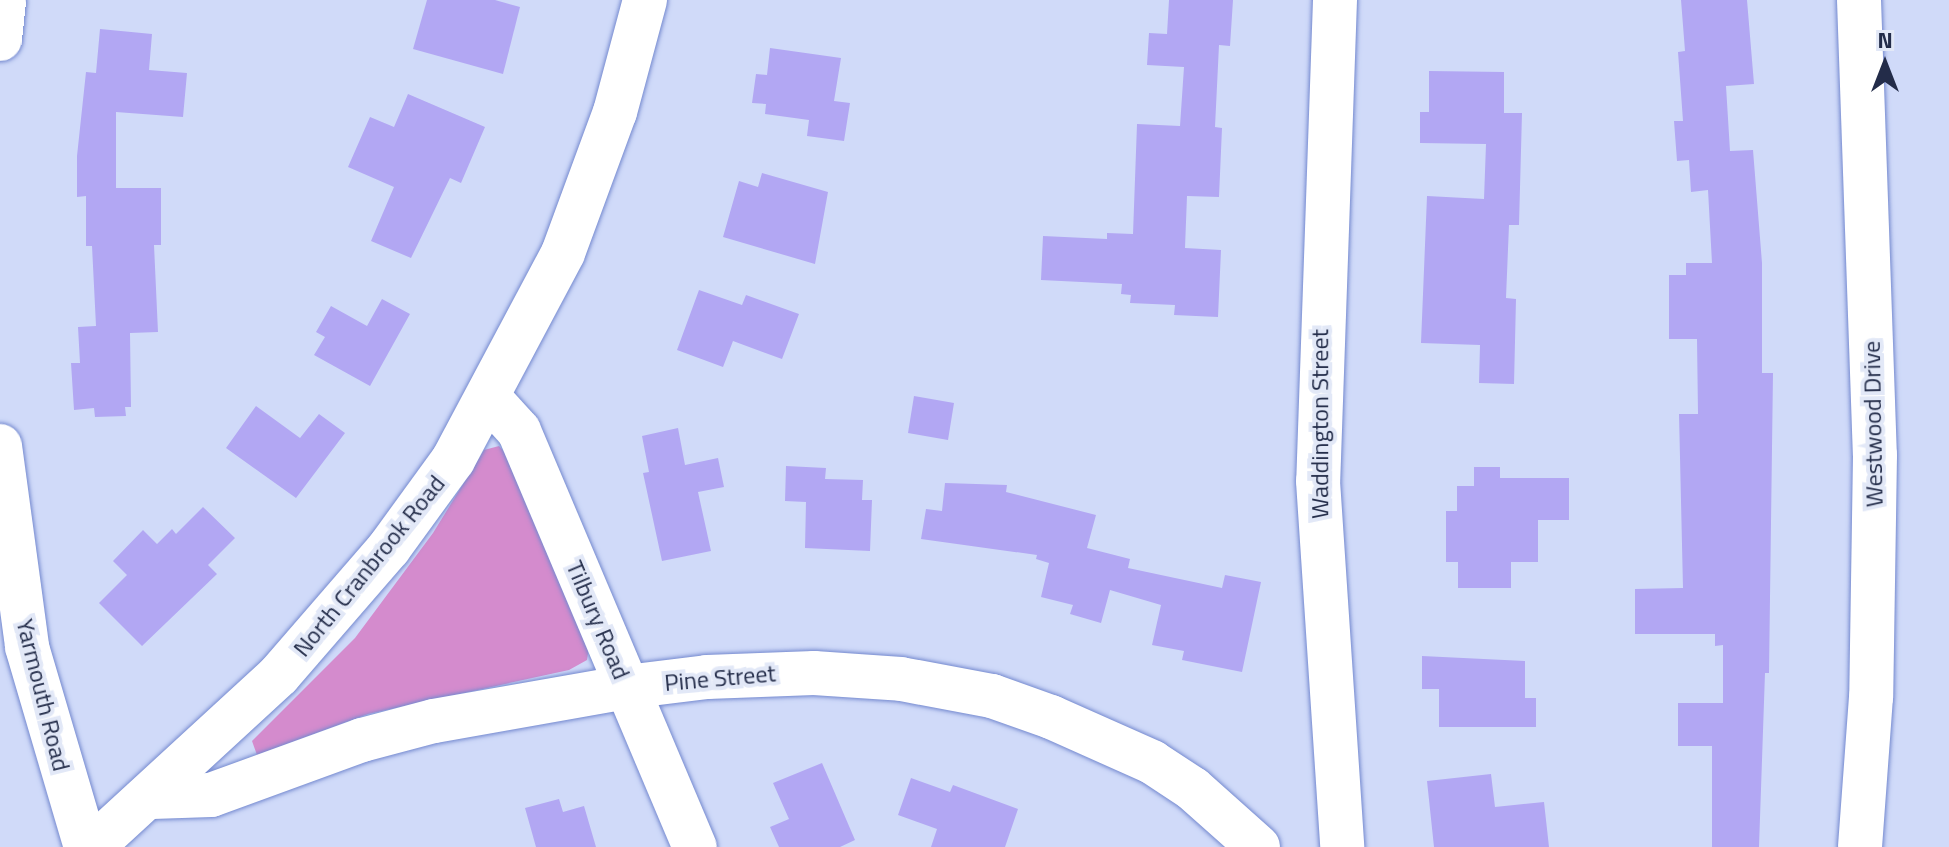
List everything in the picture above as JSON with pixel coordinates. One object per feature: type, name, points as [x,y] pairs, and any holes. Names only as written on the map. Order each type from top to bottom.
[{"type":"street","points":[[0,39],[4,0]]},
{"type":"street","name":"North Cranbrook Road","points":[[92,847],[152,797],[329,621],[424,502],[490,399],[583,202],[615,112],[645,0]]},
{"type":"street","name":"Waddington Street","points":[[1335,0],[1318,481],[1342,847]]},
{"type":"street","name":"Westwood Drive","points":[[1859,0],[1875,455],[1871,683],[1860,847]]},
{"type":"street","name":"Tilbury Road","points":[[490,399],[519,431],[695,847]]},
{"type":"street","name":"Yarmouth Road","points":[[0,446],[27,647],[86,847]]},
{"type":"street","name":"Pine Street","points":[[152,797],[211,795],[362,740],[434,721],[626,687],[707,677],[814,673],[901,679],[992,696],[1103,738],[1152,762],[1193,789],[1258,847]]},
{"type":"shaded area","points":[[499,446],[516,465],[589,647],[587,660],[569,670],[368,714],[257,755],[252,741],[355,638],[433,533],[484,450]]},
{"type":"building","points":[[427,0],[495,0],[520,7],[503,74],[413,49]]},
{"type":"building","points":[[1169,0],[1233,0],[1230,46],[1219,45],[1215,127],[1222,128],[1219,197],[1187,196],[1185,248],[1221,250],[1218,317],[1174,315],[1175,305],[1130,303],[1131,295],[1121,294],[1122,284],[1041,280],[1043,236],[1107,239],[1107,233],[1133,234],[1137,124],[1180,126],[1184,67],[1147,65],[1149,33],[1167,34]]},
{"type":"building","points":[[1681,0],[1747,0],[1754,84],[1726,86],[1730,151],[1753,150],[1762,263],[1762,373],[1773,373],[1769,673],[1765,673],[1759,847],[1712,847],[1712,746],[1678,746],[1678,703],[1723,703],[1723,645],[1715,646],[1715,634],[1635,634],[1635,589],[1683,588],[1679,414],[1698,414],[1697,339],[1669,339],[1669,275],[1686,275],[1686,263],[1712,263],[1708,190],[1691,192],[1689,160],[1677,161],[1674,121],[1683,121],[1678,52],[1685,51]]},
{"type":"building","points":[[100,29],[152,34],[149,70],[187,73],[183,117],[116,112],[116,188],[161,188],[161,245],[154,245],[158,332],[130,333],[131,407],[125,407],[126,416],[95,417],[94,408],[74,410],[71,363],[80,363],[78,327],[96,326],[92,246],[86,246],[86,196],[77,197],[77,156],[86,72],[96,73]]},
{"type":"building","points":[[770,48],[841,58],[834,101],[850,103],[844,141],[807,136],[809,120],[765,114],[766,104],[752,103],[756,74],[767,75]]},
{"type":"building","points":[[1429,71],[1504,72],[1504,113],[1522,113],[1519,225],[1509,225],[1506,298],[1516,299],[1514,384],[1479,383],[1480,345],[1421,343],[1427,196],[1484,199],[1486,144],[1420,143],[1420,112],[1429,112]]},
{"type":"building","points":[[408,94],[485,127],[461,183],[450,178],[411,258],[371,241],[394,187],[348,167],[370,117],[394,127]]},
{"type":"building","points":[[762,173],[828,192],[815,264],[723,237],[739,181],[758,187]]},
{"type":"building","points":[[699,290],[742,305],[746,295],[799,314],[782,359],[733,341],[723,367],[677,350]]},
{"type":"building","points":[[382,299],[410,314],[370,386],[314,355],[325,337],[316,332],[331,306],[367,326]]},
{"type":"building","points":[[914,396],[954,403],[948,440],[908,433]]},
{"type":"building","points":[[256,406],[300,438],[319,414],[345,433],[296,498],[226,448]]},
{"type":"building","points":[[678,428],[685,465],[718,458],[724,487],[698,492],[711,551],[662,561],[643,473],[649,472],[642,436]]},
{"type":"building","points":[[786,466],[826,468],[825,479],[863,480],[862,500],[872,500],[870,551],[805,548],[806,502],[785,501]]},
{"type":"building","points":[[1474,467],[1500,467],[1500,478],[1569,478],[1569,520],[1538,520],[1538,562],[1511,562],[1511,588],[1458,588],[1458,562],[1446,562],[1446,511],[1457,511],[1457,486],[1474,486]]},
{"type":"building","points":[[945,483],[1007,485],[1006,492],[1096,515],[1087,548],[1130,559],[1128,568],[1222,588],[1225,575],[1261,582],[1242,672],[1182,660],[1184,651],[1152,645],[1161,605],[1110,590],[1101,623],[1070,614],[1073,605],[1041,597],[1049,563],[1036,559],[1037,555],[921,539],[926,509],[942,511]]},
{"type":"building","points":[[203,507],[235,538],[208,565],[217,574],[142,646],[99,603],[127,575],[113,561],[143,530],[157,544],[172,529],[176,534]]},
{"type":"building","points":[[1422,656],[1525,661],[1525,698],[1536,698],[1536,727],[1439,727],[1439,689],[1422,689]]},
{"type":"building","points":[[822,763],[855,840],[840,847],[779,847],[770,827],[789,819],[773,783]]},
{"type":"building","points":[[1491,774],[1495,807],[1544,802],[1549,847],[1434,847],[1427,781]]},
{"type":"building","points":[[911,778],[950,792],[953,785],[1018,809],[1005,847],[931,847],[937,829],[898,815]]},
{"type":"building","points":[[559,799],[563,812],[584,806],[596,847],[536,847],[525,808]]}]
